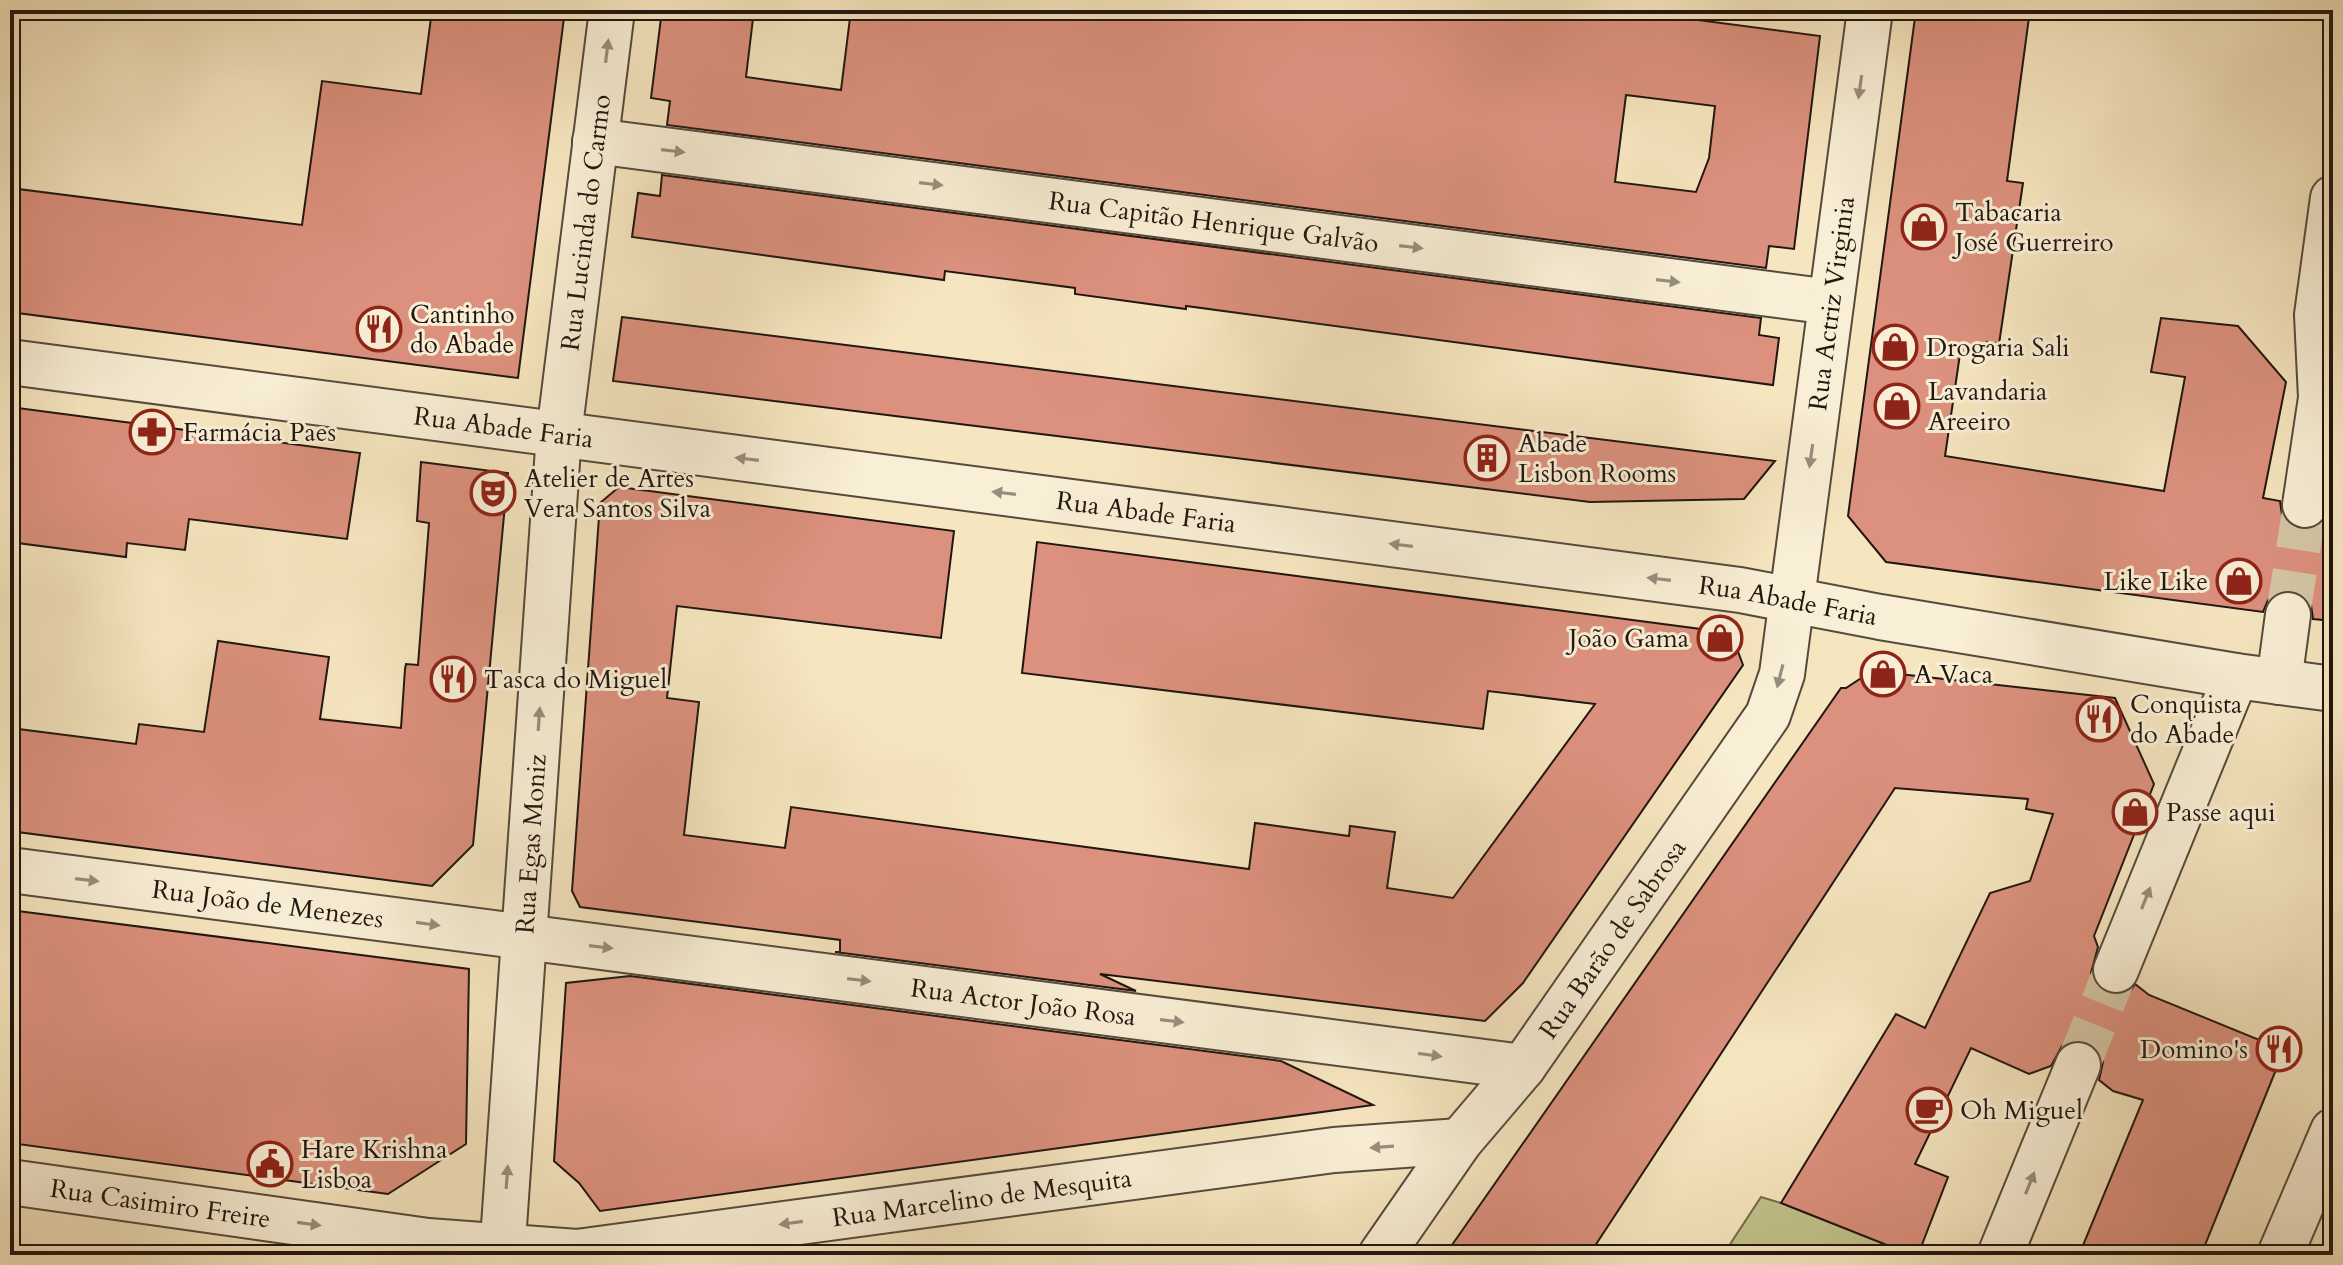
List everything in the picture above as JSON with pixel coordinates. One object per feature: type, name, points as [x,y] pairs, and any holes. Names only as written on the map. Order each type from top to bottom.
[{"type":"street","name":"Rua Lucinda do Carmo","points":[[559,434],[612,10]]},
{"type":"street","name":"Rua Actriz Virginia","points":[[1791,599],[1870,10]]},
{"type":"street","name":"Rua Capitão Henrique Galvão","points":[[595,141],[1831,302]]},
{"type":"street","points":[[2305,505],[2321,398],[2317,315],[2333,198]]},
{"type":"street","name":"Rua Abade Faria","points":[[10,362],[1740,590],[1880,617],[2333,689]]},
{"type":"street","name":"Rua Egas Moniz","points":[[502,1251],[559,434]]},
{"type":"street","name":"Rua Barão de Sabrosa","points":[[1381,1255],[1460,1141],[1523,1067],[1768,715],[1782,674],[1791,599]]},
{"type":"street","points":[[2279,682],[2288,615]]},
{"type":"street","points":[[2116,970],[2236,676]]},
{"type":"street","name":"Rua João de Menezes","points":[[10,870],[524,937]]},
{"type":"street","name":"Rua Actor João Rosa","points":[[524,937],[1523,1067]]},
{"type":"street","points":[[2000,1255],[2078,1065]]},
{"type":"street","points":[[2280,1255],[2333,1131]]},
{"type":"street","name":"Rua Marcelino de Mesquita","points":[[502,1251],[577,1252],[1325,1151],[1460,1141]]},
{"type":"street","name":"Rua Casimiro Freire","points":[[10,1182],[502,1251]]},
{"type":"green space","points":[[1761,1197],[1781,1203],[1912,1255],[1723,1255]]},
{"type":"building","points":[[432,10],[565,10],[518,378],[10,312],[10,188],[302,225],[322,81],[421,94]]},
{"type":"building","points":[[662,10],[754,10],[746,77],[841,90],[851,10],[1622,10],[1820,36],[1794,249],[1769,246],[1766,268],[667,125],[670,101],[651,98]],"holes":[[[1626,95],[1715,106],[1709,158],[1696,192],[1615,182]]]},
{"type":"building","points":[[1916,10],[2030,10],[2007,181],[2023,183],[1999,344],[1987,342],[1984,357],[1960,354],[1945,456],[2164,491],[2185,377],[2151,372],[2161,318],[2238,326],[2286,382],[2263,498],[2280,501],[2282,515],[2290,525],[2301,530],[2315,528],[2333,509],[2333,621],[2313,619],[2311,605],[2304,596],[2292,590],[2278,592],[2268,600],[2263,612],[1886,562],[1848,516]]},
{"type":"building","points":[[662,175],[1761,318],[1759,335],[1779,338],[1773,385],[1186,306],[1186,309],[1075,294],[1075,288],[945,271],[944,280],[632,237],[638,193],[660,196]]},
{"type":"building","points":[[622,317],[1775,461],[1744,499],[1590,502],[613,381]]},
{"type":"building","points":[[10,407],[360,453],[347,539],[189,519],[185,550],[127,543],[126,557],[10,542]]},
{"type":"building","points":[[421,462],[508,473],[473,845],[432,886],[10,831],[10,728],[136,744],[139,724],[204,732],[218,641],[329,657],[320,719],[401,728],[406,664],[418,665],[429,523],[417,521]]},
{"type":"building","points":[[619,487],[954,531],[941,638],[677,606],[667,698],[699,702],[684,835],[785,848],[791,807],[1249,869],[1255,823],[1349,836],[1350,826],[1395,832],[1387,888],[1453,898],[1595,704],[1488,691],[1483,729],[1022,673],[1037,542],[1731,633],[1743,665],[1523,983],[1485,1021],[1100,974],[1136,991],[835,952],[840,952],[840,940],[580,907],[572,891],[600,503]]},
{"type":"building","points":[[1872,671],[2115,698],[2154,784],[2094,936],[2098,947],[2091,973],[2096,985],[2106,993],[2119,995],[2131,990],[2135,984],[2149,995],[2284,1050],[2201,1255],[2079,1255],[2143,1100],[2113,1091],[2099,1080],[2103,1062],[2098,1050],[2088,1042],[2075,1040],[2062,1046],[2051,1066],[2029,1074],[1971,1048],[1915,1164],[1948,1177],[1918,1255],[1781,1203],[1896,1014],[1925,1028],[1990,893],[2030,881],[2053,814],[2026,809],[2028,799],[1895,788],[1589,1255],[1445,1255],[1841,688],[1846,688]]},
{"type":"building","points":[[10,910],[469,969],[466,1144],[388,1194],[10,1143]]},
{"type":"building","points":[[630,976],[1281,1061],[1373,1105],[600,1211],[579,1183],[554,1161],[566,983]]},
{"type":"tunnel","points":[[2288,615],[2305,505]]},
{"type":"tunnel","points":[[2078,1065],[2116,970]]},
{"type":"place","name":"Tabacaria José Guerreiro","points":[[1924,227]]},
{"type":"place","name":"Cantinho do Abade","points":[[379,329]]},
{"type":"place","name":"Drogaria Sali","points":[[1895,347]]},
{"type":"place","name":"Lavandaria Areeiro","points":[[1897,406]]},
{"type":"place","name":"Farmácia Paes","points":[[152,432]]},
{"type":"place","name":"Abade Lisbon Rooms","points":[[1487,458]]},
{"type":"place","name":"Atelier de Artes Vera Santos Silva","points":[[493,493]]},
{"type":"place","name":"Like Like","points":[[2239,581]]},
{"type":"place","name":"João Gama","points":[[1720,638]]},
{"type":"place","name":"A Vaca","points":[[1883,674]]},
{"type":"place","name":"Tasca do Miguel","points":[[453,679]]},
{"type":"place","name":"Conquista do Abade","points":[[2099,719]]},
{"type":"place","name":"Passe aqui","points":[[2135,812]]},
{"type":"place","name":"Domino's","points":[[2279,1049]]},
{"type":"place","name":"Oh Miguel","points":[[1929,1110]]},
{"type":"place","name":"Hare Krishna Lisboa","points":[[270,1164]]}]
